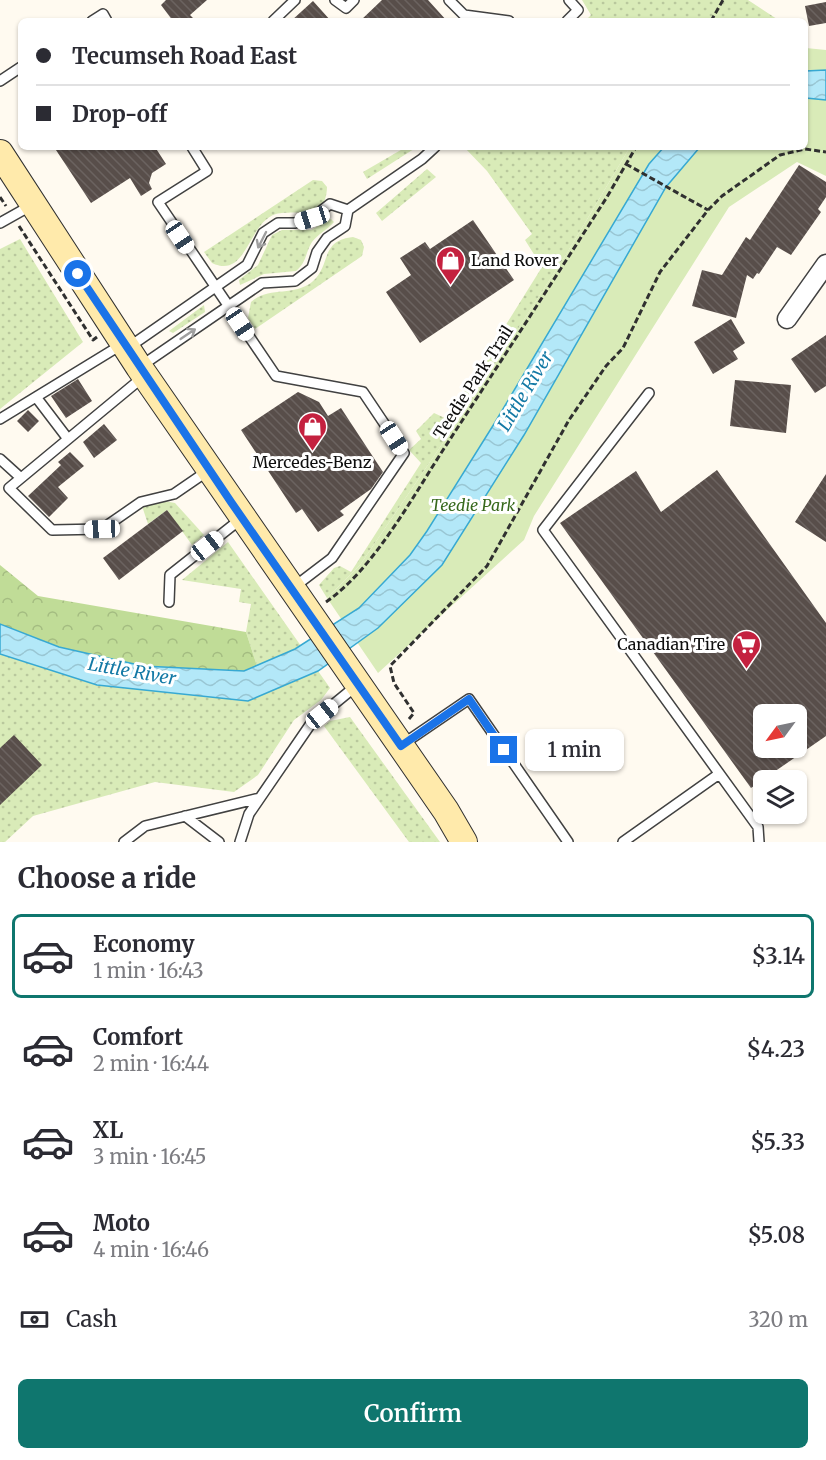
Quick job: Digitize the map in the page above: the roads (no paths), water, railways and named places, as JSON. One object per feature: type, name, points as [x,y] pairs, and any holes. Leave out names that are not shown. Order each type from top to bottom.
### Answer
[{"type":"main road","points":[[0,153],[22,210],[133,359],[447,811],[464,842]]},
{"type":"main road","points":[[447,811],[479,842]]},
{"type":"street","points":[[787,319],[826,264]]},
{"type":"lane","points":[[276,18],[295,0]]},
{"type":"lane","points":[[335,0],[346,8],[354,0]]},
{"type":"lane","points":[[449,0],[464,15],[486,18]]},
{"type":"lane","points":[[569,0],[578,10],[570,18]]},
{"type":"lane","points":[[0,81],[18,69]]},
{"type":"lane","points":[[194,150],[207,171],[158,202],[214,288],[276,376],[363,392],[404,453],[332,558],[292,589]]},
{"type":"lane","points":[[0,419],[36,397],[133,359],[228,307],[262,284],[295,281],[312,268],[317,252],[327,238],[345,226],[348,210],[432,150]]},
{"type":"lane","points":[[209,470],[174,494],[141,502],[102,529],[52,530],[9,488],[68,439],[133,359],[214,288],[248,265],[263,233],[278,223],[295,223],[312,218],[330,204],[348,210]]},
{"type":"lane","points":[[0,223],[22,210]]},
{"type":"lane","points":[[649,393],[543,530],[758,827],[759,842]]},
{"type":"lane","points":[[36,397],[68,439]]},
{"type":"lane","points":[[0,459],[21,478]]},
{"type":"lane","points":[[169,602],[170,575],[242,518]]},
{"type":"lane","points":[[240,842],[249,814],[312,722],[358,684]]},
{"type":"lane","points":[[401,746],[469,699],[568,842]]},
{"type":"lane","points":[[623,842],[719,774]]},
{"type":"lane","points":[[124,842],[145,826],[260,798]]},
{"type":"lane","points":[[185,816],[219,842]]},
{"type":"water","points":[[826,70],[826,100],[808,98],[808,71]]},
{"type":"water","name":"Little River","points":[[661,150],[697,150],[666,187],[524,435],[442,565],[378,628],[318,671],[248,701],[97,685],[0,654],[0,624],[59,647],[143,666],[244,671],[295,649],[359,608],[410,555],[427,531],[494,424],[649,164]]},
{"type":"place","name":"Land Rover","points":[[450,286]]},
{"type":"place","name":"Mercedes-Benz","points":[[312,452]]},
{"type":"place","name":"Canadian Tire","points":[[746,670]]},
{"type":"park label","name":"Teedie Park","points":[[473,505]]}]
